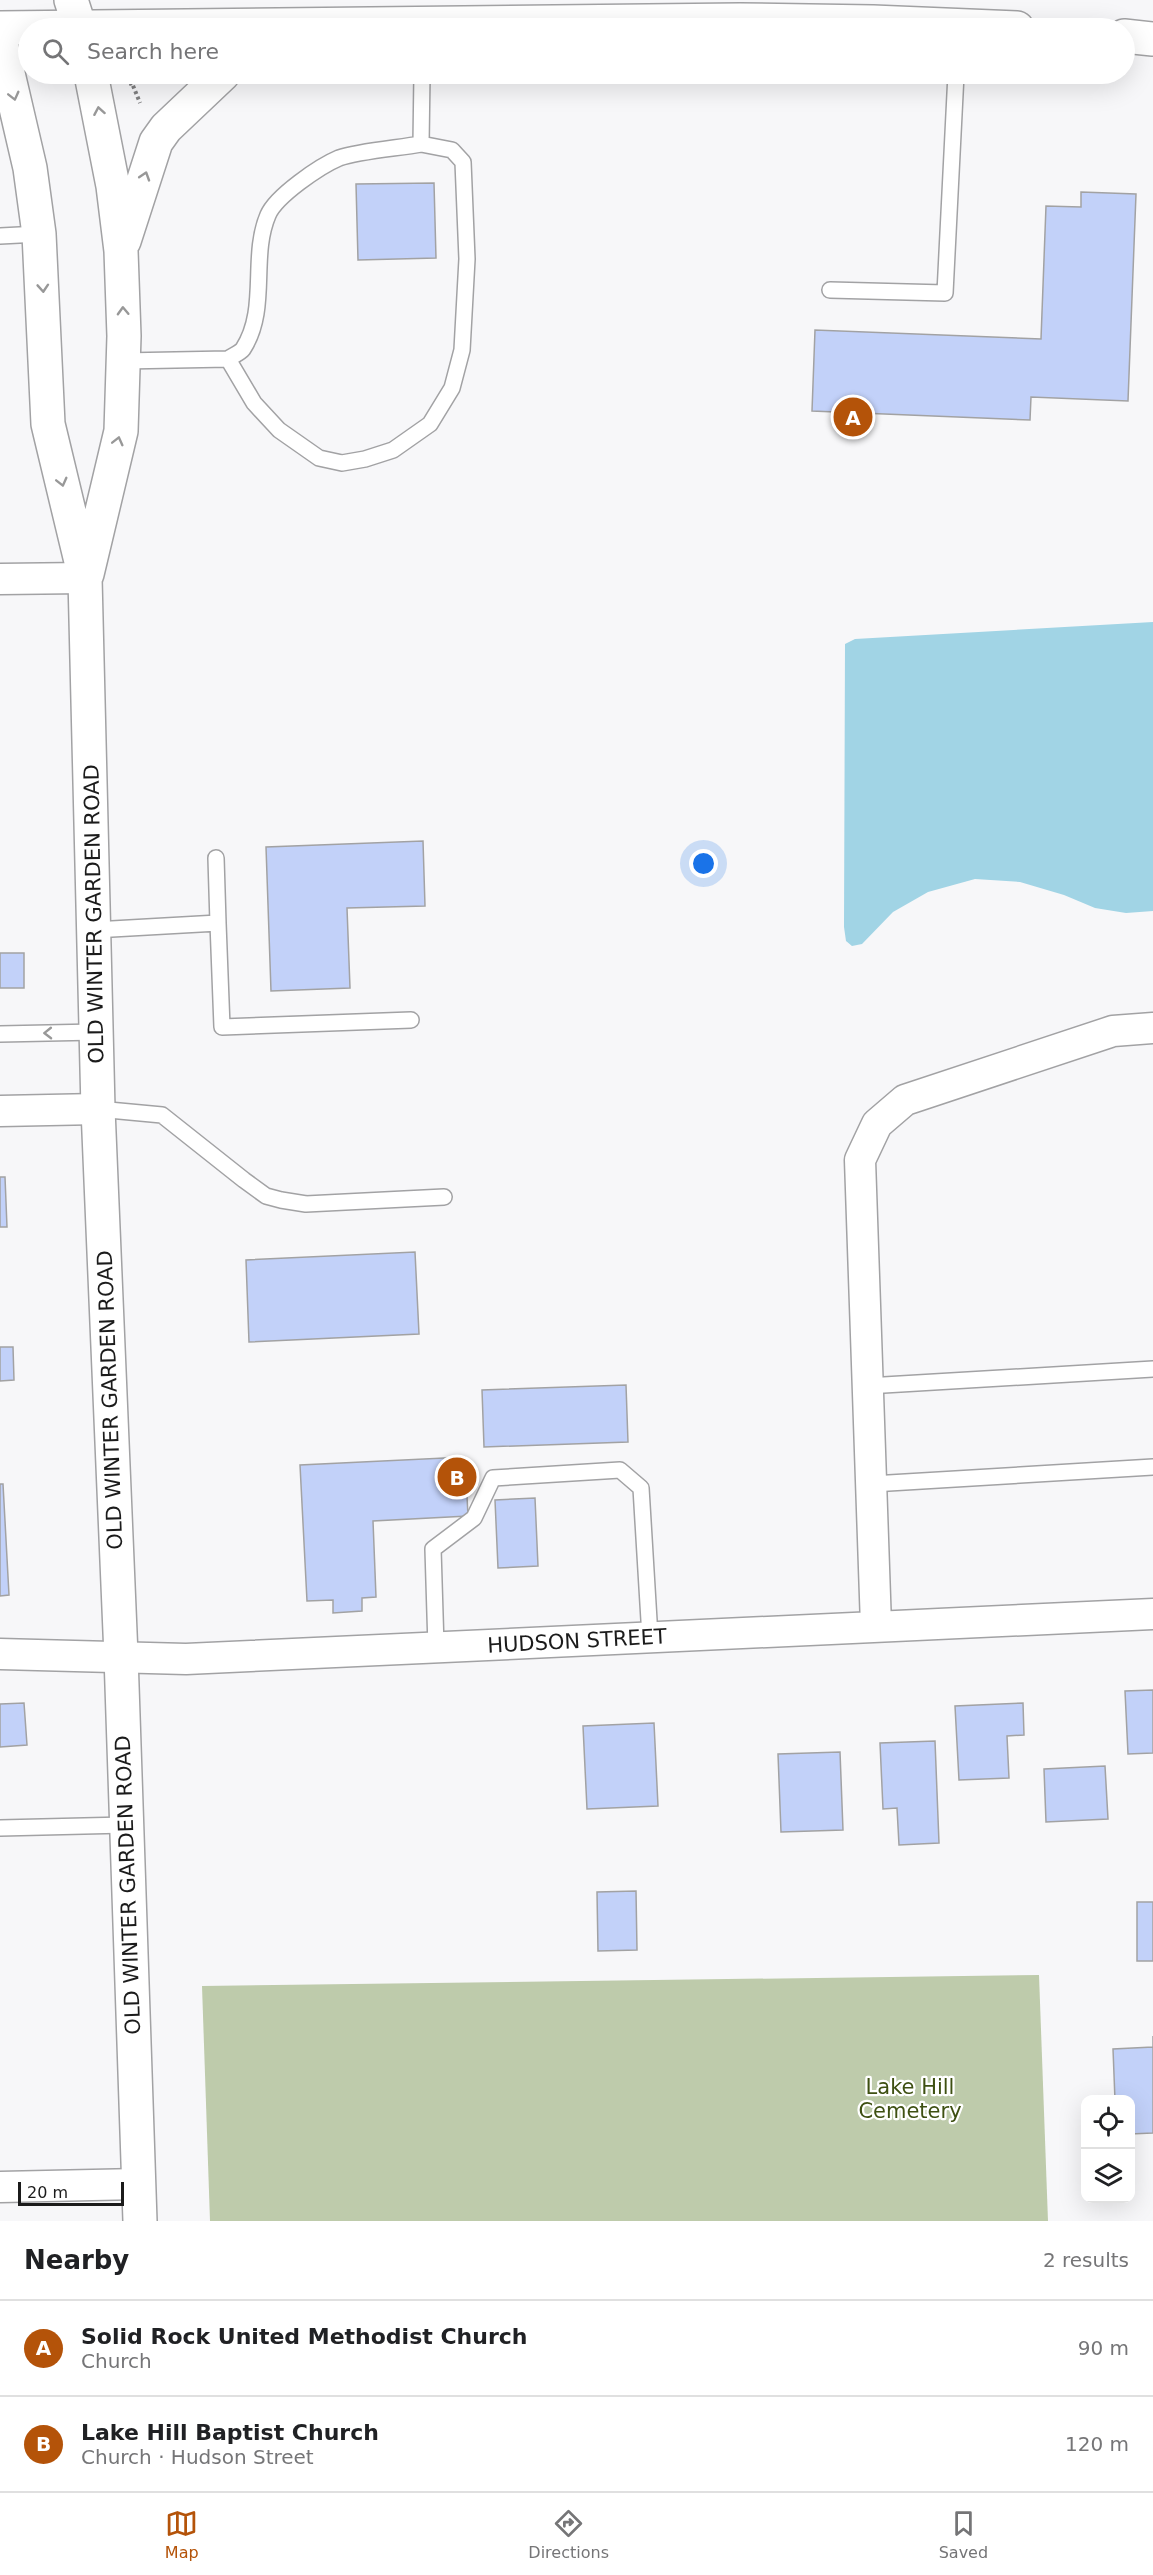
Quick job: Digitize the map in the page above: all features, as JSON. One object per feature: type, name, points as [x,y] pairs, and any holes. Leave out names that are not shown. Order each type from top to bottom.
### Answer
[{"type":"main road","points":[[0,28],[18,26]]},
{"type":"main road","points":[[1135,37],[1153,39]]},
{"type":"main road","name":"OLD WINTER GARDEN ROAD","points":[[0,39],[30,168],[39,234],[48,424],[85,578],[98,1109],[121,1656],[140,2221]]},
{"type":"main road","name":"OLD WINTER GARDEN ROAD","points":[[85,578],[121,431],[123,361],[121,251],[113,186],[93,84]]},
{"type":"main road","points":[[121,251],[156,142],[166,128],[212,84]]},
{"type":"street","points":[[0,579],[85,578]]},
{"type":"street","points":[[876,1626],[860,1160],[877,1124],[904,1100],[1113,1031],[1153,1028]]},
{"type":"street","points":[[0,1111],[98,1109]]},
{"type":"street","name":"HUDSON STREET","points":[[0,1654],[186,1659],[1153,1614]]},
{"type":"street","points":[[0,2187],[139,2184]]},
{"type":"lane","points":[[421,144],[422,84]]},
{"type":"lane","points":[[830,290],[945,293],[955,84]]},
{"type":"lane","points":[[123,361],[228,359],[242,351],[254,320],[259,281],[260,240],[269,212],[294,186],[339,158],[421,144],[452,150],[463,162],[467,260],[462,350],[452,388],[430,424],[393,450],[365,459],[342,463],[319,458],[279,430],[260,410],[228,359]]},
{"type":"lane","points":[[0,236],[39,234]]},
{"type":"lane","points":[[216,858],[222,1027],[411,1020]]},
{"type":"lane","points":[[94,930],[218,923]]},
{"type":"lane","points":[[0,1034],[96,1032]]},
{"type":"lane","points":[[98,1109],[162,1115],[244,1180],[267,1196],[281,1200],[306,1204],[444,1197]]},
{"type":"lane","points":[[867,1386],[1153,1369]]},
{"type":"lane","points":[[872,1484],[1153,1467]]},
{"type":"lane","points":[[436,1647],[433,1549],[474,1518],[493,1478],[620,1470],[641,1488],[650,1637]]},
{"type":"lane","points":[[0,1828],[126,1825]]},
{"type":"path","points":[[123,85],[128,84]]},
{"type":"path","points":[[132,84],[143,110]]},
{"type":"green space","name":"Lake Hill Cemetery","points":[[1039,1975],[1048,2221],[210,2221],[202,1986]]},
{"type":"water","points":[[1153,622],[1153,911],[1126,913],[1095,908],[1064,895],[1020,882],[975,879],[928,892],[893,912],[862,944],[852,946],[846,941],[844,927],[845,644],[855,639]]},
{"type":"building","points":[[434,183],[436,258],[358,260],[356,184]]},
{"type":"building","points":[[1081,192],[1136,194],[1128,401],[1031,397],[1030,420],[812,411],[815,330],[1041,339],[1046,206],[1081,207]]},
{"type":"building","points":[[423,841],[425,906],[347,908],[350,988],[271,991],[266,847]]},
{"type":"building","points":[[0,953],[24,953],[24,988],[0,988]]},
{"type":"building","points":[[0,1177],[5,1177],[7,1227],[0,1227]]},
{"type":"building","points":[[415,1252],[419,1334],[249,1342],[246,1260]]},
{"type":"building","points":[[0,1347],[13,1347],[14,1380],[0,1381]]},
{"type":"building","points":[[626,1385],[628,1442],[484,1447],[482,1390]]},
{"type":"building","points":[[465,1457],[468,1516],[373,1521],[376,1597],[362,1598],[362,1611],[333,1613],[333,1600],[307,1601],[300,1465]]},
{"type":"building","points":[[0,1484],[3,1484],[9,1595],[0,1596]]},
{"type":"building","points":[[535,1498],[538,1566],[498,1568],[495,1500]]},
{"type":"building","points":[[1153,1690],[1153,1753],[1128,1754],[1125,1691]]},
{"type":"building","points":[[24,1703],[27,1745],[0,1747],[0,1704]]},
{"type":"building","points":[[1023,1703],[1024,1735],[1007,1736],[1009,1778],[959,1780],[955,1706]]},
{"type":"building","points":[[654,1723],[658,1806],[587,1809],[583,1726]]},
{"type":"building","points":[[935,1741],[939,1843],[899,1845],[897,1808],[883,1809],[880,1743]]},
{"type":"building","points":[[840,1752],[843,1830],[781,1832],[778,1754]]},
{"type":"building","points":[[1105,1766],[1108,1819],[1046,1822],[1044,1769]]},
{"type":"building","points":[[636,1891],[637,1950],[598,1951],[597,1892]]},
{"type":"building","points":[[1137,1902],[1153,1902],[1153,1961],[1137,1961]]},
{"type":"building","points":[[1153,2047],[1153,2133],[1135,2134],[1135,2095],[1115,2095],[1113,2049]]},
{"type":"place","name":"Solid Rock United Methodist Church","points":[[853,417]]},
{"type":"place","name":"Lake Hill Baptist Church","points":[[457,1477]]}]
